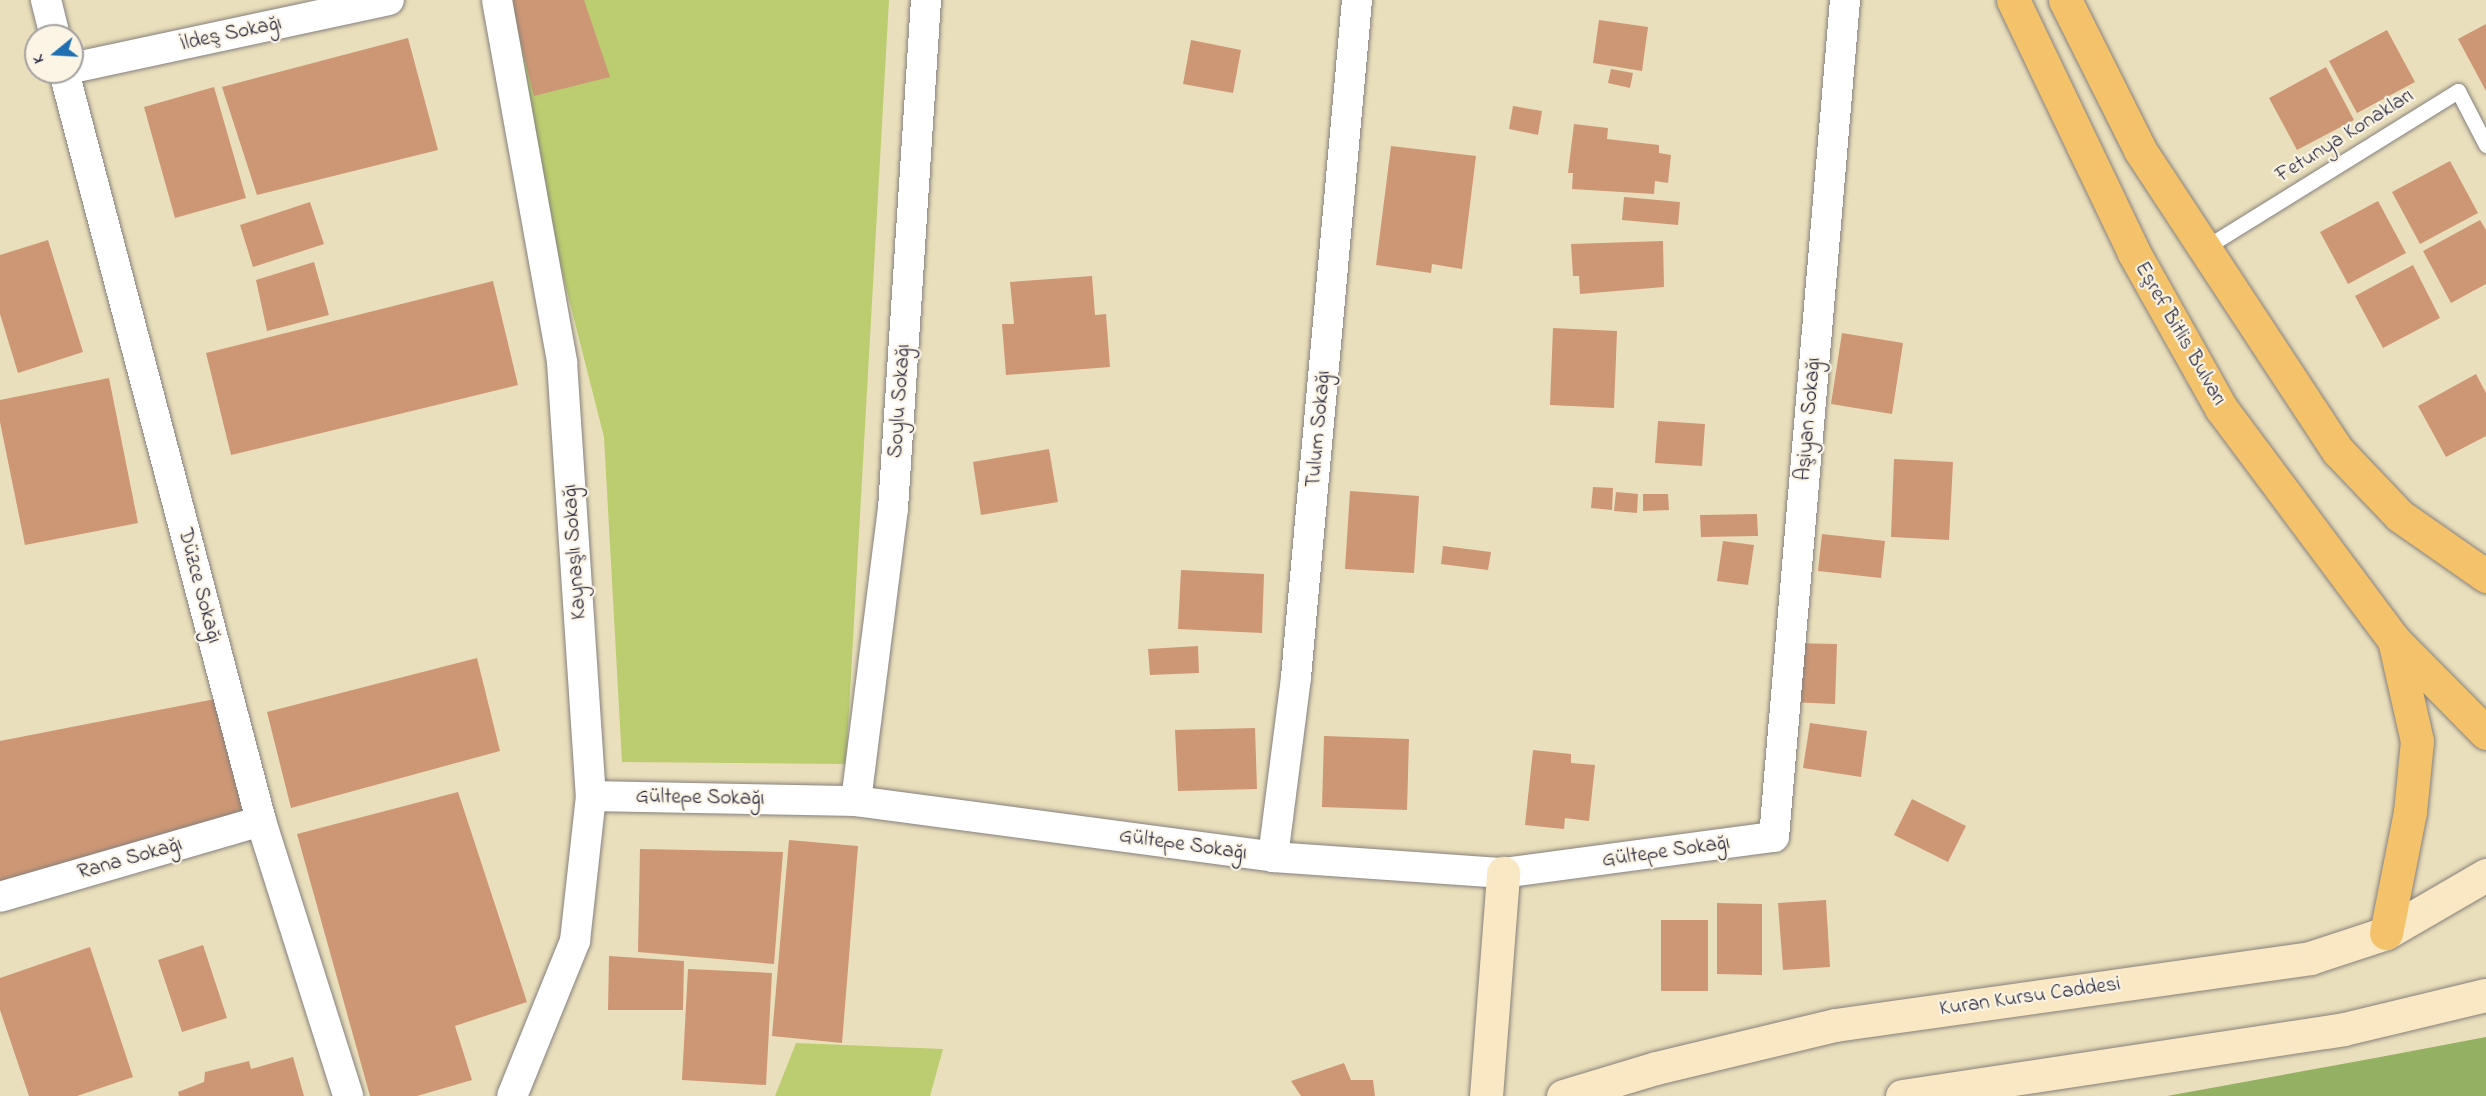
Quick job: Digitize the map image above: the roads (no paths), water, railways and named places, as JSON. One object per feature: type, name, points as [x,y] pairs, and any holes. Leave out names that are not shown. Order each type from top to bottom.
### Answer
[{"type":"main road","name":"Eşref Bitlis Bulvarı","points":[[2013,0],[2182,344],[2228,417],[2394,640],[2486,733]]},
{"type":"main road","points":[[2065,0],[2140,150],[2338,451],[2400,516],[2486,576]]},
{"type":"main road","points":[[2400,516],[2486,553]]},
{"type":"main road","points":[[2386,933],[2410,812],[2417,741],[2394,640]]},
{"type":"main road","points":[[1486,1096],[1503,873]]},
{"type":"main road","name":"Kuran Kursu Caddesi","points":[[1563,1096],[1656,1068],[1835,1025],[2310,958],[2386,933],[2486,875]]},
{"type":"main road","points":[[1902,1096],[2344,1029],[2486,995]]},
{"type":"street","points":[[46,0],[52,24]]},
{"type":"street","name":"İldeş Sokağı","points":[[84,65],[389,0]]},
{"type":"street","name":"Kaynaşlı Sokağı","points":[[497,0],[562,362],[591,796],[575,941],[512,1096]]},
{"type":"street","name":"Soylu Sokağı","points":[[856,801],[893,509],[926,0]]},
{"type":"street","name":"Tulum Sokağı","points":[[1273,857],[1296,677],[1357,0]]},
{"type":"street","name":"Aşiyan Sokağı","points":[[1774,837],[1845,0]]},
{"type":"street","name":"Düzce Sokağı","points":[[67,84],[261,821],[348,1096]]},
{"type":"street","name":"Gültepe Sokağı","points":[[591,796],[856,801],[1273,857],[1503,873],[1774,837]]},
{"type":"street","name":"Rana Sokağı","points":[[0,897],[261,821]]},
{"type":"lane","name":"Fetunya Konakları","points":[[2203,249],[2458,91],[2486,145]]}]
